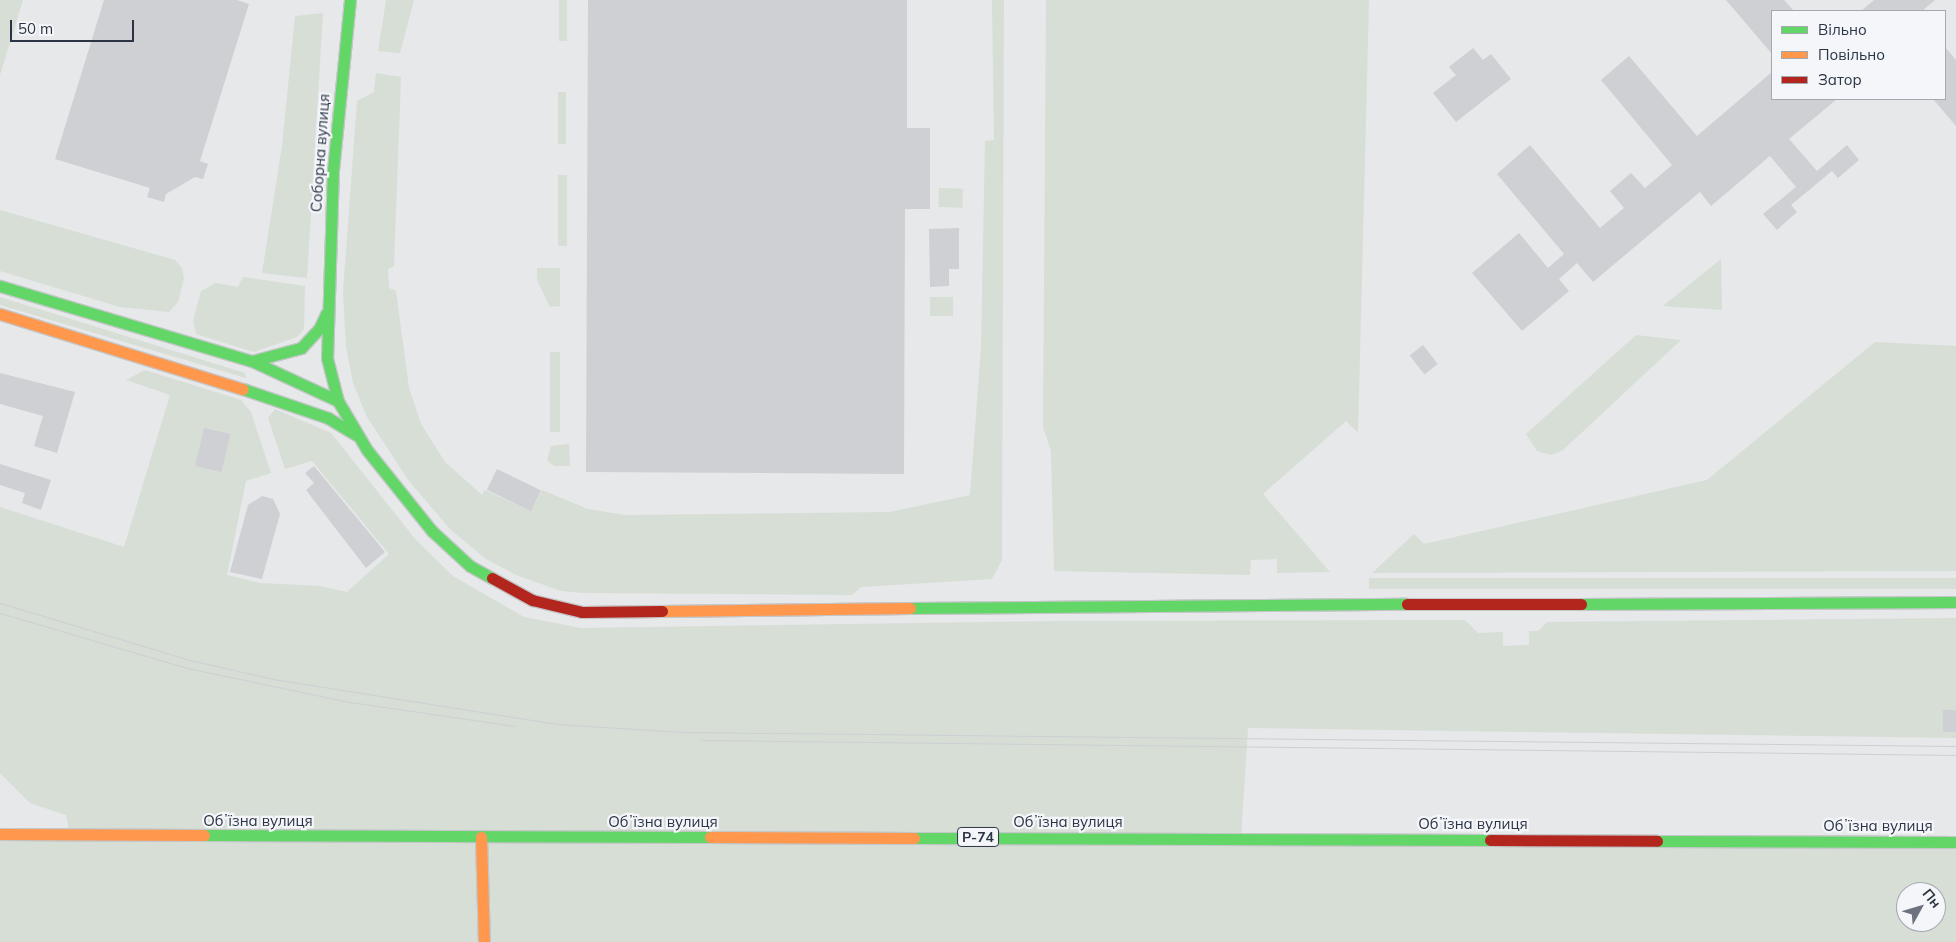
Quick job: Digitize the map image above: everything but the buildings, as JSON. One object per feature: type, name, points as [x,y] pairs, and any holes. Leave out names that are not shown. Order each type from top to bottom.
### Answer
[{"type":"street","name":"Соборна вулиця","points":[[350,0],[333,169],[327,358],[338,401],[358,436]]},
{"type":"street","points":[[0,286],[252,361],[338,401]]},
{"type":"street","points":[[252,361],[301,348],[319,329],[328,309]]},
{"type":"street","points":[[0,314],[274,398],[328,418],[358,436],[432,531],[470,566],[532,600],[582,612],[1025,606],[1956,602]]},
{"type":"street","name":"Обʼїзна вулиця","points":[[0,834],[481,838],[1956,842]]},
{"type":"street","points":[[481,838],[484,942]]},
{"type":"shaded area","points":[[0,0],[23,0],[0,75]]},
{"type":"shaded area","points":[[386,0],[414,0],[400,53],[378,51]]},
{"type":"shaded area","points":[[559,0],[567,0],[567,41],[559,41]]},
{"type":"shaded area","points":[[992,0],[1004,0],[1002,560],[992,579],[861,587],[852,595],[583,593],[561,591],[516,575],[486,559],[451,530],[409,481],[367,417],[353,383],[346,347],[343,292],[357,101],[374,92],[376,73],[401,77],[394,266],[388,269],[389,288],[396,291],[409,388],[421,424],[445,462],[482,495],[485,490],[531,511],[542,490],[588,509],[625,515],[890,512],[970,495],[981,348],[985,141],[994,140]]},
{"type":"shaded area","points":[[1046,0],[1369,0],[1358,433],[1346,421],[1263,494],[1330,572],[1277,573],[1277,559],[1251,560],[1250,575],[1054,571],[1051,451],[1043,427]]},
{"type":"shaded area","points":[[323,13],[307,278],[262,273],[282,146],[295,16]]},
{"type":"shaded area","points":[[558,92],[566,92],[566,144],[558,144]]},
{"type":"shaded area","points":[[558,175],[567,175],[567,246],[558,246]]},
{"type":"shaded area","points":[[939,188],[963,189],[962,208],[938,207]]},
{"type":"shaded area","points":[[0,210],[175,260],[182,268],[184,278],[178,302],[169,312],[120,307],[0,271]]},
{"type":"shaded area","points":[[1721,259],[1722,310],[1663,306]]},
{"type":"shaded area","points":[[537,268],[560,268],[560,306],[550,307],[537,280]]},
{"type":"shaded area","points":[[243,277],[305,286],[304,329],[297,337],[254,352],[196,334],[193,321],[201,291],[216,283],[238,287]]},
{"type":"shaded area","points":[[0,297],[245,373],[246,378],[0,305]]},
{"type":"shaded area","points":[[930,297],[953,297],[953,316],[930,316]]},
{"type":"shaded area","points":[[1636,335],[1681,340],[1563,450],[1551,455],[1537,451],[1526,434]]},
{"type":"shaded area","points":[[1875,342],[1956,346],[1956,571],[1372,573],[1414,534],[1424,544],[1707,480]]},
{"type":"shaded area","points":[[550,352],[560,352],[560,432],[550,432]]},
{"type":"shaded area","points":[[145,370],[241,400],[251,412],[271,473],[246,481],[227,575],[260,583],[320,586],[347,592],[389,554],[312,461],[285,469],[268,418],[275,409],[331,433],[416,540],[453,576],[524,617],[581,628],[1059,621],[1465,620],[1478,633],[1503,632],[1503,646],[1529,645],[1529,631],[1538,631],[1547,622],[1956,618],[1956,738],[1248,728],[1241,837],[1956,842],[1956,942],[0,942],[0,834],[70,835],[66,815],[30,803],[0,773],[0,507],[124,547],[170,395],[126,380]]},
{"type":"shaded area","points":[[569,444],[570,466],[554,466],[547,460],[551,446]]},
{"type":"shaded area","points":[[1369,578],[1956,578],[1956,589],[1369,589]]},
{"type":"tram line","points":[[0,603],[190,660],[273,679],[557,724],[682,732],[1956,746]]},
{"type":"tram line","points":[[0,613],[187,668],[350,702],[514,726]]},
{"type":"tram line","points":[[701,740],[1956,755]]},
{"type":"traffic: fast","points":[[350,0],[333,169],[327,358],[338,401],[367,450],[432,531],[470,566],[492,578]]},
{"type":"traffic: fast","points":[[0,286],[252,361],[338,401]]},
{"type":"traffic: fast","points":[[252,361],[301,348],[319,329],[326,314]]},
{"type":"traffic: fast","points":[[243,389],[328,418],[356,435]]},
{"type":"traffic: fast","points":[[1581,604],[1956,602]]},
{"type":"traffic: fast","points":[[910,608],[1407,604]]},
{"type":"traffic: fast","points":[[204,835],[710,837]]},
{"type":"traffic: fast","points":[[914,838],[1490,840]]},
{"type":"traffic: fast","points":[[1657,841],[1956,842]]},
{"type":"traffic: slow","points":[[0,314],[243,389]]},
{"type":"traffic: slow","points":[[662,611],[910,608]]},
{"type":"traffic: slow","points":[[0,834],[204,835]]},
{"type":"traffic: slow","points":[[481,837],[484,942]]},
{"type":"traffic: slow","points":[[710,837],[914,838]]},
{"type":"traffic: jam","points":[[492,578],[532,600],[582,612],[662,611]]},
{"type":"traffic: jam","points":[[1407,604],[1581,604]]},
{"type":"traffic: jam","points":[[1490,840],[1657,841]]}]
